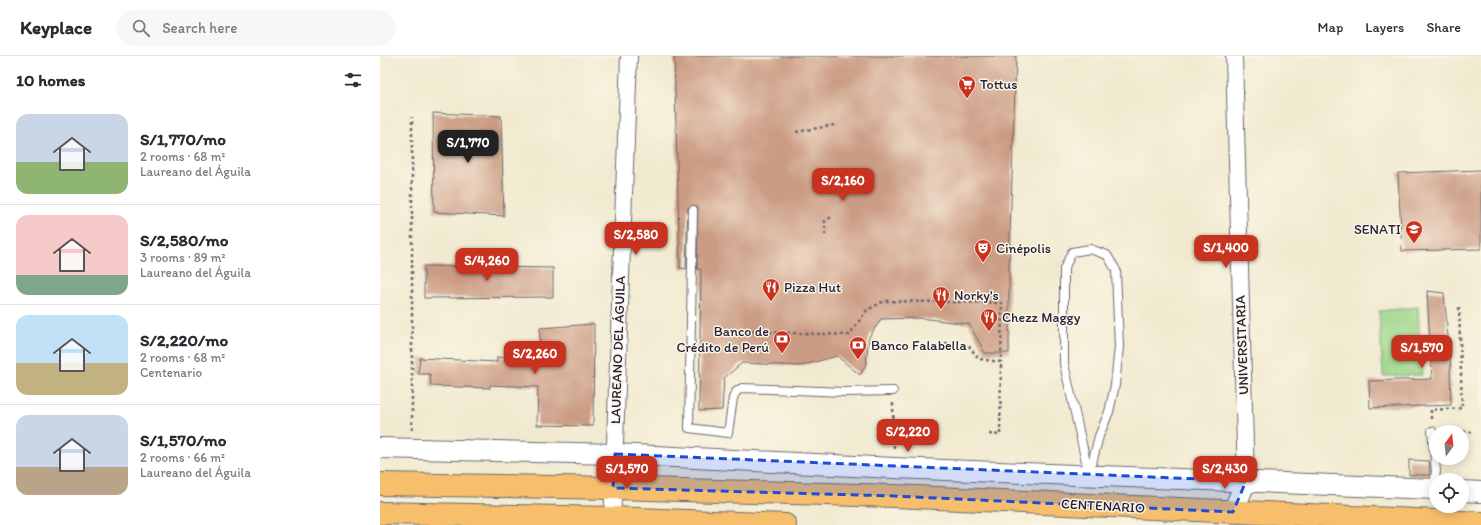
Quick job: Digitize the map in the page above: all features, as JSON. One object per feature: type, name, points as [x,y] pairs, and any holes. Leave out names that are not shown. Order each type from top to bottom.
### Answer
[{"type":"highway","name":"CENTENARIO","points":[[380,484],[613,488],[894,496],[1481,522]]},
{"type":"highway","points":[[380,513],[785,525]]},
{"type":"street","name":"LAUREANO DEL ÁGUILA","points":[[612,521],[630,56]]},
{"type":"street","name":"UNIVERSITARIA","points":[[1233,512],[1246,481],[1234,56]]},
{"type":"street","points":[[380,448],[615,454],[894,468],[1429,489]]},
{"type":"street","points":[[1469,491],[1481,492]]},
{"type":"lane","points":[[693,210],[688,428],[728,433],[733,398],[736,392],[742,388],[845,392],[893,391]]},
{"type":"lane","points":[[1090,249],[1107,255],[1116,270],[1119,347],[1115,385],[1110,412],[1099,436],[1089,475],[1064,364],[1064,269],[1072,252],[1090,249]]},
{"type":"path","points":[[412,117],[412,449]]},
{"type":"path","points":[[796,132],[834,125]]},
{"type":"path","points":[[825,235],[825,221],[833,216]]},
{"type":"path","points":[[733,331],[849,336],[867,310],[884,301],[1002,303],[1000,435],[988,434]]},
{"type":"path","points":[[1432,425],[1431,410],[1462,408],[1459,305]]},
{"type":"path","points":[[945,343],[968,345],[979,359],[1001,362]]},
{"type":"path","points":[[893,391],[894,468]]},
{"type":"path","points":[[1469,432],[1474,432]]},
{"type":"highlighted area","points":[[615,454],[1246,481],[1233,512],[894,496],[613,488]]},
{"type":"green space","points":[[1418,307],[1422,375],[1383,376],[1379,311]]},
{"type":"building","points":[[674,56],[1016,56],[1009,267],[1009,353],[985,353],[969,324],[920,318],[881,319],[869,337],[866,364],[860,375],[837,356],[800,366],[742,363],[724,378],[722,410],[699,411],[701,269],[697,269],[698,207],[693,205],[688,208],[686,269],[680,268]]},
{"type":"building","points":[[433,113],[501,116],[504,216],[434,212]]},
{"type":"building","points":[[1481,170],[1481,249],[1402,251],[1398,173]]},
{"type":"building","points":[[424,266],[553,268],[553,297],[424,298]]},
{"type":"building","points":[[1427,291],[1444,293],[1451,369],[1451,405],[1370,408],[1369,381],[1432,379]]},
{"type":"building","points":[[594,324],[593,426],[537,425],[538,387],[490,385],[490,388],[431,386],[430,374],[418,374],[420,358],[497,362],[497,357],[539,360],[540,328]]},
{"type":"building","points":[[1409,460],[1429,461],[1429,475],[1409,475]]},
{"type":"place","name":"Tottus","points":[[967,99]]},
{"type":"place","name":"SENATI","points":[[1414,244]]},
{"type":"place","name":"Cinépolis","points":[[983,263]]},
{"type":"place","name":"Pizza Hut","points":[[771,302]]},
{"type":"place","name":"Norky's","points":[[941,310]]},
{"type":"place","name":"Chezz Maggy","points":[[989,332]]},
{"type":"place","name":"Banco de Crédito de Perú","points":[[782,354]]},
{"type":"place","name":"Banco Falabella","points":[[858,360]]}]
